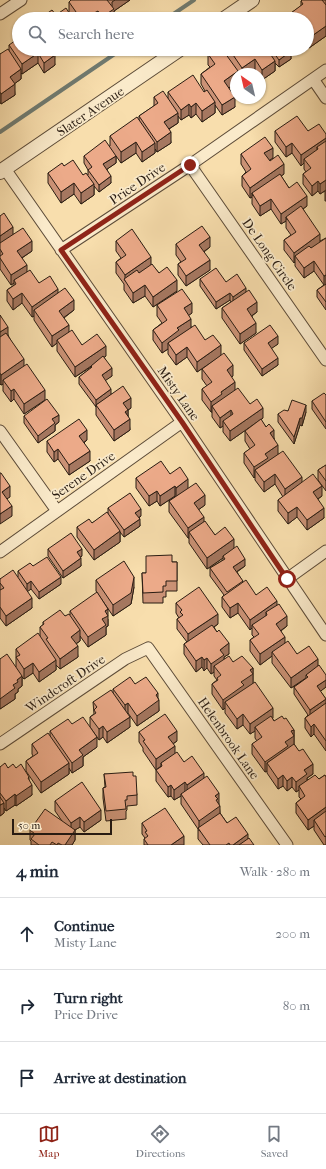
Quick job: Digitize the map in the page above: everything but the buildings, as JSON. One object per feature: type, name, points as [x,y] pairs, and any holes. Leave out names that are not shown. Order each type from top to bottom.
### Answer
[{"type":"street","points":[[0,14],[21,0]]},
{"type":"street","points":[[234,12],[252,0]]},
{"type":"street","name":"Slater Avenue","points":[[3,170],[170,56]]},
{"type":"street","name":"Price Drive","points":[[61,250],[190,165],[326,70]]},
{"type":"street","points":[[313,79],[326,98]]},
{"type":"street","name":"De Long Circle","points":[[190,165],[326,360]]},
{"type":"street","name":"Misty Lane","points":[[3,170],[182,422],[326,635]]},
{"type":"street","name":"Serene Drive","points":[[0,552],[182,422]]},
{"type":"street","points":[[0,431],[57,511]]},
{"type":"street","points":[[287,579],[326,551]]},
{"type":"street","name":"Windcroft Drive","points":[[0,744],[125,659],[148,648]]},
{"type":"street","name":"Helenbrook Lane","points":[[148,648],[287,845]]},
{"type":"waterway","points":[[176,12],[194,0]]},
{"type":"waterway","points":[[0,132],[112,56]]},
{"type":"route","points":[[190,165],[61,250],[182,422],[287,579]]}]
